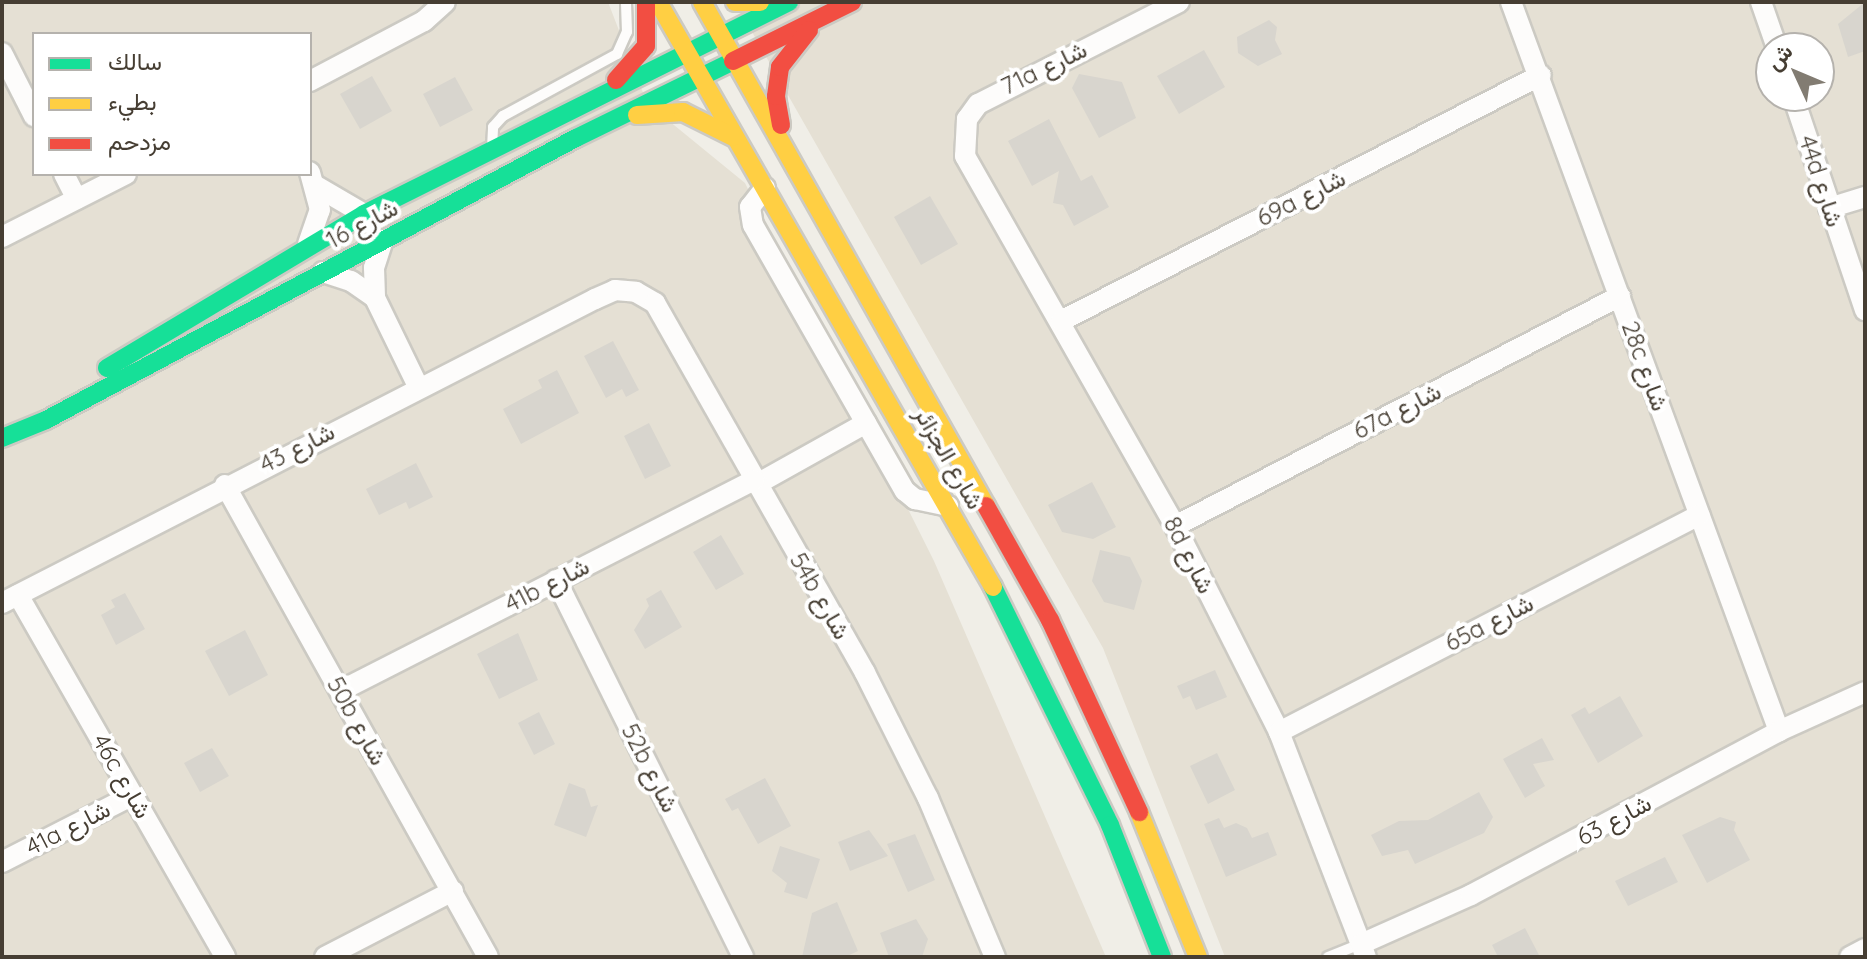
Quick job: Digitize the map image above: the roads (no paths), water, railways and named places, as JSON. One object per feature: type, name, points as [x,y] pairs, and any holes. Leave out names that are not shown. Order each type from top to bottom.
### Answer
[{"type":"main road","points":[[587,100],[640,58],[649,33],[646,2]]},
{"type":"main road","name":"شارع الجزائر","points":[[658,2],[948,506],[1059,713],[1162,957]]},
{"type":"main road","name":"شارع الجزائر","points":[[702,2],[1085,689],[1151,834],[1198,957]]},
{"type":"main road","points":[[735,2],[760,2]]},
{"type":"main road","name":"شارع 16","points":[[6,436],[53,401],[308,244],[587,100],[688,55],[789,2]]},
{"type":"main road","points":[[784,145],[776,96],[780,67],[794,44],[827,15],[852,2]]},
{"type":"main road","name":"شارع 16","points":[[6,436],[46,420],[615,119],[827,15]]},
{"type":"main road","points":[[615,119],[683,112],[740,142]]},
{"type":"street","points":[[312,80],[424,21],[445,2]]},
{"type":"street","name":"71a شارع","points":[[974,172],[963,138],[978,104],[1179,2]]},
{"type":"street","name":"28c شارع","points":[[1511,2],[1541,75],[1779,731]]},
{"type":"street","points":[[1761,2],[1771,32]]},
{"type":"street","points":[[3,59],[32,112]]},
{"type":"street","name":"69a شارع","points":[[1061,321],[1541,75]]},
{"type":"street","name":"44d شارع","points":[[1798,112],[1865,310]]},
{"type":"street","name":"8d شارع","points":[[974,172],[1175,526],[1279,732],[1364,950]]},
{"type":"street","points":[[65,176],[77,199]]},
{"type":"street","points":[[2,237],[122,176]]},
{"type":"street","points":[[313,179],[364,214]]},
{"type":"street","points":[[308,244],[320,210],[313,179]]},
{"type":"street","points":[[765,188],[750,207],[753,225],[866,423],[909,496],[948,506]]},
{"type":"street","points":[[1829,208],[1865,197]]},
{"type":"street","points":[[383,240],[374,268],[375,298],[418,386]]},
{"type":"street","points":[[323,272],[351,281],[375,298]]},
{"type":"street","name":"54b شارع","points":[[595,299],[615,290],[636,292],[655,303],[897,735],[995,957]]},
{"type":"street","name":"67a شارع","points":[[1175,526],[1620,296]]},
{"type":"street","name":"شارع 43","points":[[10,599],[418,386],[595,299]]},
{"type":"street","name":"41b شارع","points":[[340,691],[756,482],[866,423]]},
{"type":"street","name":"50b شارع","points":[[225,485],[488,957]]},
{"type":"street","name":"65a شارع","points":[[1279,732],[1699,515]]},
{"type":"street","name":"52b شارع","points":[[556,580],[743,957]]},
{"type":"street","name":"46c شارع","points":[[10,599],[133,795],[225,957]]},
{"type":"street","name":"شارع 63","points":[[1364,950],[1525,868],[1779,731],[1865,692]]},
{"type":"street","name":"41a شارع","points":[[2,862],[133,795]]},
{"type":"street","points":[[325,957],[453,891]]},
{"type":"lane","points":[[492,148],[493,127],[503,116],[617,54],[627,32],[626,2]]},
{"type":"lane","points":[[1328,957],[1364,950]]}]
